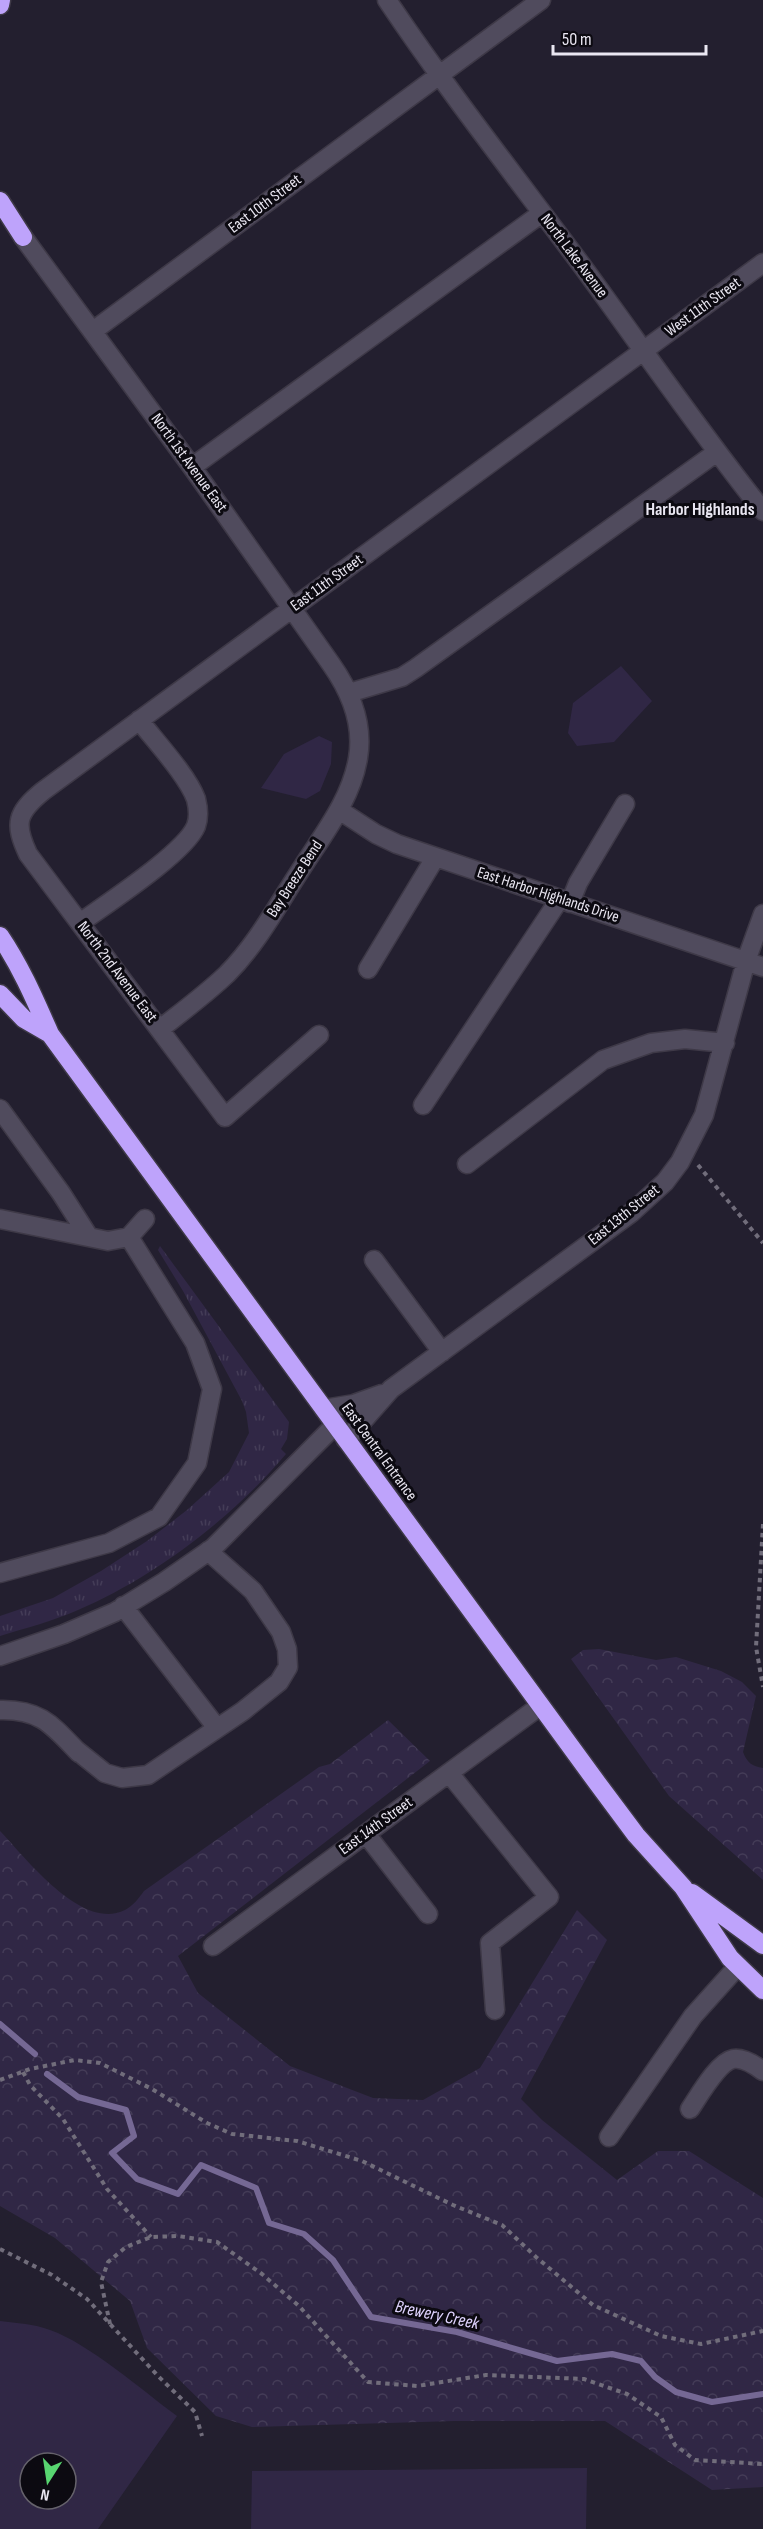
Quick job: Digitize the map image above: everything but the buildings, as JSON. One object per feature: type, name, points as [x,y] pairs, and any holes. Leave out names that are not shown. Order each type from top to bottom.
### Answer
[{"type":"highway","points":[[0,5],[1,0]]},
{"type":"highway","points":[[0,201],[23,237]]},
{"type":"highway","name":"East Central Entrance","points":[[0,936],[20,967],[50,1034],[636,1835],[683,1887],[738,1966],[763,1990]]},
{"type":"highway","name":"East Central Entrance","points":[[0,994],[24,1018],[50,1034]]},
{"type":"highway","name":"East Central Entrance","points":[[683,1887],[763,1946]]},
{"type":"street","name":"North Lake Avenue","points":[[387,0],[438,76],[763,511]]},
{"type":"street","name":"East 10th Street","points":[[93,331],[541,0]]},
{"type":"street","points":[[192,467],[542,213]]},
{"type":"street","name":"North 1st Avenue East","points":[[23,237],[192,467],[341,678],[349,693]]},
{"type":"street","name":"West 11th Street","points":[[644,350],[763,263]]},
{"type":"street","name":"East 11th Street","points":[[18,822],[30,801],[644,350]]},
{"type":"street","points":[[349,693],[402,677],[416,668],[717,452]]},
{"type":"street","name":"Bay Breeze Bend","points":[[160,1029],[206,994],[246,952],[339,810],[351,786],[359,756],[359,732],[349,693]]},
{"type":"street","points":[[80,922],[148,873],[185,841],[196,826],[198,806],[195,797],[139,720]]},
{"type":"street","points":[[423,1105],[578,883],[625,804]]},
{"type":"street","name":"East Harbor Highlands Drive","points":[[339,810],[376,834],[435,858],[754,964]]},
{"type":"street","name":"North 2nd Avenue East","points":[[18,822],[21,838],[28,854],[225,1117],[319,1035]]},
{"type":"street","points":[[368,969],[435,858]]},
{"type":"street","name":"East 13th Street","points":[[0,1656],[64,1634],[123,1606],[208,1551],[391,1389],[631,1214],[665,1182],[686,1152],[705,1115],[725,1043],[754,964],[763,914]]},
{"type":"street","points":[[466,1164],[603,1060],[651,1043],[685,1039],[725,1043]]},
{"type":"street","points":[[0,1109],[62,1193],[89,1237]]},
{"type":"street","points":[[2,1217],[108,1241],[129,1237],[145,1219]]},
{"type":"street","points":[[0,1573],[109,1543],[159,1517],[197,1463],[212,1389],[195,1342],[129,1237]]},
{"type":"street","points":[[375,1260],[442,1352]]},
{"type":"street","name":"East 13th Street","points":[[324,1409],[364,1401],[391,1389]]},
{"type":"street","points":[[0,1710],[24,1711],[37,1715],[53,1725],[77,1751],[105,1773],[122,1778],[148,1775],[279,1682],[288,1668],[287,1649],[281,1632],[253,1591],[208,1551]]},
{"type":"street","points":[[123,1606],[217,1728]]},
{"type":"street","name":"East 14th Street","points":[[213,1946],[540,1706]]},
{"type":"street","points":[[449,1773],[549,1897],[490,1943],[495,2010]]},
{"type":"street","points":[[366,1834],[428,1914]]},
{"type":"street","points":[[609,2137],[693,2016],[738,1966]]},
{"type":"street","points":[[690,2109],[722,2064],[734,2058],[750,2062],[763,2071]]},
{"type":"path","points":[[686,1152],[763,1243]]},
{"type":"path","points":[[763,1524],[756,1647],[763,1687]]},
{"type":"path","points":[[0,2080],[30,2068],[75,2060],[100,2063],[152,2088],[207,2123],[232,2134],[297,2141],[362,2161],[453,2205],[502,2225],[593,2306],[661,2336],[701,2344],[763,2331]]},
{"type":"path","points":[[23,2072],[30,2085],[63,2120],[107,2189],[151,2237]]},
{"type":"path","points":[[110,2324],[101,2282],[108,2262],[126,2247],[151,2237],[178,2236],[217,2242],[262,2274],[299,2306],[368,2382],[417,2386],[486,2375],[585,2379],[627,2394],[661,2417],[675,2445],[695,2460],[763,2464]]},
{"type":"path","points":[[0,2249],[51,2275],[87,2299],[158,2376],[195,2412],[202,2436]]},
{"type":"green space","points":[[621,666],[652,701],[614,742],[577,746],[568,733],[573,703]]},
{"type":"green space","points":[[319,736],[332,742],[331,764],[320,791],[306,799],[261,788],[284,754]]},
{"type":"green space","points":[[160,1246],[289,1422],[287,1439],[281,1449],[286,1454],[242,1501],[217,1523],[191,1544],[135,1581],[78,1610],[0,1636],[0,1616],[53,1598],[101,1571],[147,1541],[187,1510],[229,1472],[249,1433],[242,1401],[183,1291],[158,1250]]},
{"type":"green space","points":[[599,1649],[656,1660],[676,1657],[721,1671],[742,1682],[756,1696],[743,1752],[750,1763],[763,1768],[763,1880],[669,1796],[571,1659],[583,1650]]},
{"type":"green space","points":[[388,1720],[430,1761],[178,1956],[198,1993],[290,2066],[373,2098],[423,2100],[480,2068],[577,1910],[607,1940],[521,2099],[542,2120],[617,2180],[658,2151],[689,2151],[763,2198],[763,2487],[712,2490],[605,2421],[454,2421],[252,2427],[216,2416],[147,2348],[130,2301],[55,2238],[0,2206],[0,1831],[40,1874],[73,1902],[91,1911],[108,1914],[125,1910],[144,1891],[319,1767],[330,1764]]},
{"type":"green space","points":[[0,2321],[38,2326],[65,2336],[98,2356],[177,2416],[98,2529],[0,2529]]},
{"type":"green space","points":[[587,2468],[586,2529],[251,2529],[252,2471]]},
{"type":"waterway","name":"Brewery Creek","points":[[0,2024],[35,2054]]},
{"type":"waterway","name":"Brewery Creek","points":[[47,2074],[78,2097],[126,2110],[134,2136],[112,2153],[137,2179],[178,2194],[201,2165],[256,2188],[269,2223],[304,2234],[333,2260],[371,2317],[457,2332],[557,2361],[612,2354],[641,2361],[655,2377],[676,2392],[712,2402],[763,2394]]},
{"type":"district","name":"Harbor Highlands","points":[[700,509]]}]
